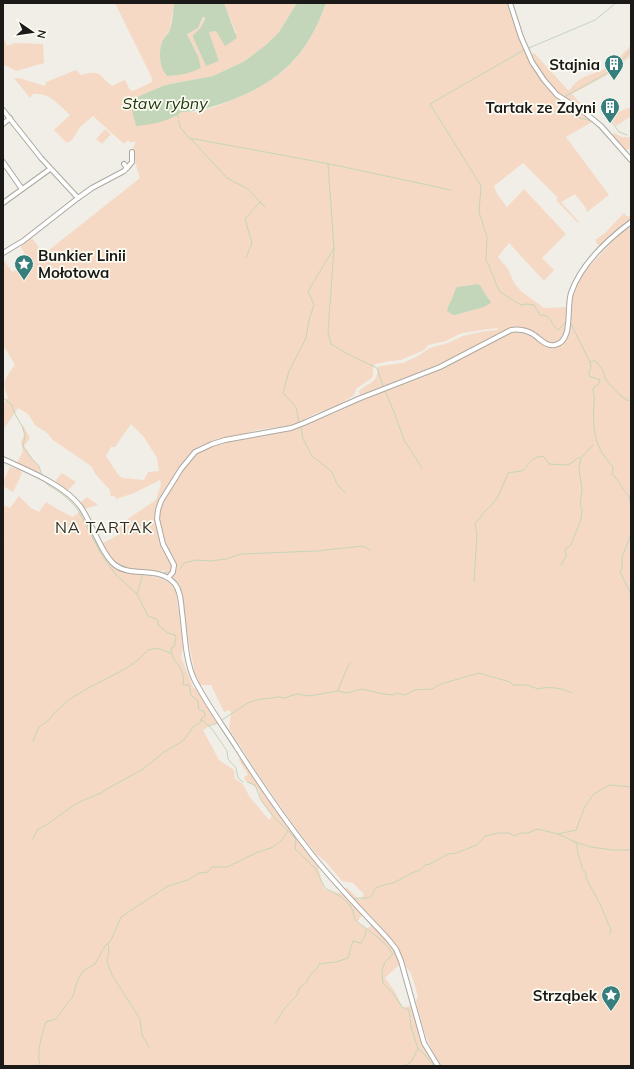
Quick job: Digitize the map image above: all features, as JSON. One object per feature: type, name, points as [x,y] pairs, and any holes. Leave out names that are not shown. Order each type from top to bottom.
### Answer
[{"type":"street","points":[[510,3],[521,37],[532,62],[544,80],[557,95],[584,112],[601,126],[631,160]]},
{"type":"street","points":[[3,110],[50,168],[78,198]]},
{"type":"street","points":[[3,124],[10,118]]},
{"type":"street","points":[[3,253],[23,241],[92,188],[120,174],[132,162],[132,152]]},
{"type":"street","points":[[3,162],[22,189]]},
{"type":"street","points":[[124,164],[127,168]]},
{"type":"street","points":[[3,203],[50,168]]},
{"type":"street","points":[[168,578],[173,572],[174,565],[163,544],[158,520],[158,510],[161,501],[181,469],[196,452],[212,444],[226,440],[291,428],[304,424],[345,404],[440,367],[511,330],[527,331],[546,344],[557,344],[564,340],[567,333],[568,305],[580,274],[604,245],[631,222]]},
{"type":"street","points":[[3,459],[58,486],[80,506],[92,526],[105,553],[115,565],[126,569],[161,574],[175,584],[179,592],[186,649],[194,679],[217,718],[267,794],[310,852],[396,949],[401,961],[424,1043],[438,1066]]},
{"type":"shaded area","points":[[115,3],[174,3],[170,29],[161,44],[160,57],[165,75],[172,76],[197,70],[198,56],[187,34],[198,28],[204,17],[202,26],[196,32],[197,46],[205,62],[219,61],[209,32],[215,30],[236,33],[224,3],[297,3],[279,32],[267,44],[245,61],[213,76],[165,85],[130,100],[132,110],[142,125],[166,120],[180,112],[193,112],[214,107],[265,84],[279,74],[302,51],[319,21],[326,3],[507,3],[526,53],[539,77],[557,97],[592,122],[566,137],[609,195],[587,212],[575,194],[561,202],[579,222],[578,223],[556,200],[558,198],[523,163],[494,186],[497,194],[507,207],[524,189],[566,234],[542,258],[554,270],[544,281],[509,243],[498,257],[508,269],[514,283],[522,292],[544,308],[568,307],[578,282],[584,272],[623,230],[631,224],[631,1066],[442,1066],[432,1051],[426,1035],[420,1018],[416,1001],[418,996],[411,973],[406,967],[398,947],[344,888],[347,888],[360,900],[364,894],[353,883],[342,881],[325,861],[316,854],[298,831],[262,780],[229,729],[231,714],[229,710],[224,712],[211,685],[200,685],[195,673],[178,583],[163,570],[159,572],[123,567],[119,565],[113,560],[103,543],[118,535],[117,530],[129,518],[156,500],[161,484],[160,480],[134,493],[116,499],[114,495],[111,497],[110,490],[96,475],[91,466],[53,440],[47,433],[35,425],[28,414],[18,408],[3,430],[3,405],[8,397],[5,384],[9,372],[15,365],[5,348],[3,349],[3,259],[12,272],[30,263],[20,245],[32,238],[44,254],[140,178],[133,147],[136,142],[130,142],[128,140],[124,144],[93,116],[80,127],[72,140],[67,143],[54,130],[70,115],[58,103],[49,97],[33,94],[30,98],[14,78],[19,78],[45,86],[46,82],[76,70],[81,75],[88,73],[99,74],[112,86],[125,80],[130,90],[133,91],[152,82],[152,78]],"holes":[[[478,284],[490,299],[474,310],[455,315],[454,291],[457,287]],[[498,328],[497,330],[463,336],[448,343],[430,348],[403,363],[380,366],[377,368],[375,379],[359,391],[360,396],[444,362],[501,332],[506,335],[442,369],[359,401],[335,413],[297,428],[219,442],[194,450],[202,445],[257,430],[295,425],[314,414],[337,406],[354,395],[356,389],[373,377],[373,368],[375,364],[401,360],[424,350],[428,345],[446,341],[462,333]],[[131,424],[144,437],[157,458],[159,471],[148,472],[144,480],[123,478],[119,476],[106,456],[111,447],[115,447]]]},
{"type":"shaded area","points":[[3,35],[7,46],[15,43],[43,44],[44,63],[16,71],[3,65]]},
{"type":"shaded area","points":[[631,45],[631,56],[615,68],[616,70],[572,94],[586,110],[585,112],[557,91],[544,78],[533,64],[531,55],[534,53],[569,91],[580,79],[610,65]]},
{"type":"shaded area","points":[[631,107],[631,116],[616,126],[611,118],[606,119],[605,117]]},
{"type":"shaded area","points":[[105,129],[111,134],[102,144],[96,139]]},
{"type":"shaded area","points":[[614,133],[622,137],[631,137],[631,149],[624,150],[611,137]]},
{"type":"shaded area","points":[[624,213],[626,216],[631,216],[631,219],[604,245],[598,245],[595,240],[605,233]]},
{"type":"shaded area","points":[[23,425],[30,438],[24,446],[38,464],[41,476],[17,463],[23,451],[21,442],[24,435]]},
{"type":"shaded area","points":[[10,467],[20,470],[22,473],[13,492],[3,486],[3,482]]},
{"type":"shaded area","points":[[62,473],[76,482],[67,491],[55,481]]},
{"type":"shaded area","points":[[19,496],[31,508],[39,512],[46,502],[73,517],[80,511],[103,555],[113,566],[123,571],[160,578],[170,583],[176,591],[183,647],[181,657],[193,687],[199,692],[219,724],[212,724],[203,730],[219,760],[234,770],[235,779],[243,784],[249,796],[269,820],[272,816],[262,802],[258,789],[244,779],[245,776],[248,775],[239,760],[239,757],[317,863],[324,889],[346,895],[363,914],[357,922],[367,929],[372,925],[385,938],[401,963],[385,978],[394,990],[403,1008],[412,1005],[427,1052],[437,1066],[3,1066],[3,542],[5,541],[3,540],[3,505],[10,508]]},
{"type":"shaded area","points":[[87,497],[98,505],[84,509],[80,503]]},
{"type":"water","name":"Staw rybny","points":[[174,3],[224,3],[237,38],[225,46],[216,31],[209,32],[219,61],[206,66],[193,37],[203,23],[205,18],[203,17],[198,28],[187,34],[198,56],[201,68],[189,73],[167,76],[161,65],[160,51],[162,42],[171,26]]},
{"type":"water","name":"Staw rybny","points":[[297,3],[326,3],[319,21],[301,52],[277,75],[263,85],[229,101],[200,110],[181,112],[172,118],[160,122],[136,126],[130,100],[165,85],[213,76],[245,61],[267,44],[279,32]]},
{"type":"water","points":[[478,284],[481,286],[491,303],[484,307],[455,315],[447,311],[457,287]]},
{"type":"waterway","points":[[529,48],[595,20],[616,3]]},
{"type":"waterway","points":[[524,50],[430,104],[481,186],[479,212],[487,237],[486,261],[500,292],[521,305],[534,305],[540,315],[549,318],[558,330],[566,322]]},
{"type":"waterway","points":[[564,97],[604,75],[631,50]]},
{"type":"waterway","points":[[561,99],[563,105],[569,113],[592,121]]},
{"type":"waterway","points":[[179,121],[180,127],[189,138],[330,164],[451,190]]},
{"type":"waterway","points":[[612,122],[619,132],[627,135]]},
{"type":"waterway","points":[[596,125],[612,142]]},
{"type":"waterway","points":[[191,139],[227,178],[248,189],[265,207]]},
{"type":"waterway","points":[[328,164],[334,248],[328,332],[331,344],[377,368],[383,386]]},
{"type":"waterway","points":[[246,258],[252,243],[245,219],[260,202]]},
{"type":"waterway","points":[[299,423],[296,407],[283,393],[289,371],[306,338],[309,320],[314,305],[308,291],[334,248]]},
{"type":"waterway","points":[[571,324],[590,362],[591,368],[589,376],[600,380],[598,385],[593,388],[594,427],[598,444],[603,454],[613,467],[612,474],[631,498]]},
{"type":"waterway","points":[[590,362],[596,361],[602,369],[607,382],[620,395],[631,401]]},
{"type":"waterway","points":[[385,391],[404,440],[422,468]]},
{"type":"waterway","points":[[3,398],[11,404],[25,435],[23,447],[39,466],[42,476]]},
{"type":"waterway","points":[[301,428],[303,439],[312,456],[332,472],[337,484],[345,493]]},
{"type":"waterway","points":[[474,582],[477,535],[475,524],[499,495],[508,473],[521,471],[534,458],[543,456],[549,464],[568,465],[578,458],[581,458],[593,445]]},
{"type":"waterway","points":[[561,565],[566,556],[565,549],[571,545],[581,519],[582,509],[580,505],[582,490],[579,468],[581,459]]},
{"type":"waterway","points":[[44,480],[48,485],[61,493],[78,510],[101,554],[116,575],[137,594],[148,616],[157,619],[159,626],[168,633],[175,635],[176,638],[174,647],[172,647],[171,651],[172,656],[183,674],[183,685],[189,685],[191,695],[198,701],[199,710],[204,711],[205,716],[201,719],[212,729],[227,751],[228,759],[236,768],[238,778],[243,782]]},
{"type":"waterway","points":[[629,496],[631,505]]},
{"type":"waterway","points":[[631,534],[622,557],[622,568],[620,572],[630,592],[631,600]]},
{"type":"waterway","points":[[180,569],[184,563],[196,560],[210,561],[226,559],[241,554],[317,551],[363,546],[370,550]]},
{"type":"waterway","points":[[164,573],[166,572],[169,574]]},
{"type":"waterway","points":[[137,594],[143,574],[158,576]]},
{"type":"waterway","points":[[33,741],[39,727],[48,721],[54,713],[70,699],[125,669],[138,660],[148,650],[157,648],[170,653]]},
{"type":"waterway","points":[[338,690],[350,663]]},
{"type":"waterway","points":[[222,720],[248,703],[256,700],[279,697],[284,698],[297,694],[309,696],[338,691],[347,693],[362,689],[383,694],[393,695],[397,693],[405,695],[415,690],[432,689],[441,684],[479,673],[510,682],[513,685],[527,685],[538,689],[556,688],[572,693]]},
{"type":"waterway","points":[[33,839],[37,830],[74,805],[101,793],[143,769],[164,752],[183,741],[194,726],[200,723],[201,719]]},
{"type":"waterway","points":[[208,726],[218,723]]},
{"type":"waterway","points":[[247,782],[255,785],[261,800],[273,816],[295,838],[295,849],[315,868],[325,888],[340,896],[349,904],[353,911],[355,920],[380,940],[393,954],[385,962],[382,971],[383,983],[395,996],[402,1007],[409,1010],[411,1027],[418,1049],[434,1066]]},
{"type":"waterway","points":[[558,834],[576,830],[585,806],[594,794],[609,785],[631,787]]},
{"type":"waterway","points":[[355,899],[370,897],[378,887],[396,882],[422,869],[425,865],[430,864],[448,854],[456,853],[477,845],[485,836],[498,833],[509,833],[514,836],[538,829],[558,834],[575,842],[582,869],[586,873],[586,878],[600,904],[611,930],[610,934]]},
{"type":"waterway","points":[[40,1066],[39,1049],[46,1022],[56,1019],[73,996],[77,982],[83,971],[95,964],[105,946],[111,940],[121,917],[168,886],[188,880],[199,873],[208,872],[212,867],[227,867],[258,852],[271,848],[281,841],[288,831]]},
{"type":"waterway","points":[[575,842],[591,847],[613,850],[631,850]]},
{"type":"waterway","points":[[275,1023],[285,1008],[297,995],[300,987],[317,969],[319,964],[336,962],[348,958],[353,941],[361,943],[365,936],[366,930]]},
{"type":"waterway","points":[[108,943],[109,952],[107,961],[112,975],[140,1019],[142,1035],[149,1047]]},
{"type":"waterway","points":[[404,1066],[411,1062],[418,1049]]},
{"type":"place","name":"Stajnia","points":[[614,81]]},
{"type":"place","name":"Tartak ze Zdyni","points":[[610,124]]},
{"type":"place","name":"Bunkier Linii Mołotowa","points":[[24,281]]},
{"type":"place","name":"Strząbek","points":[[611,1012]]},
{"type":"district","name":"NA TARTAK","points":[[104,527]]}]
